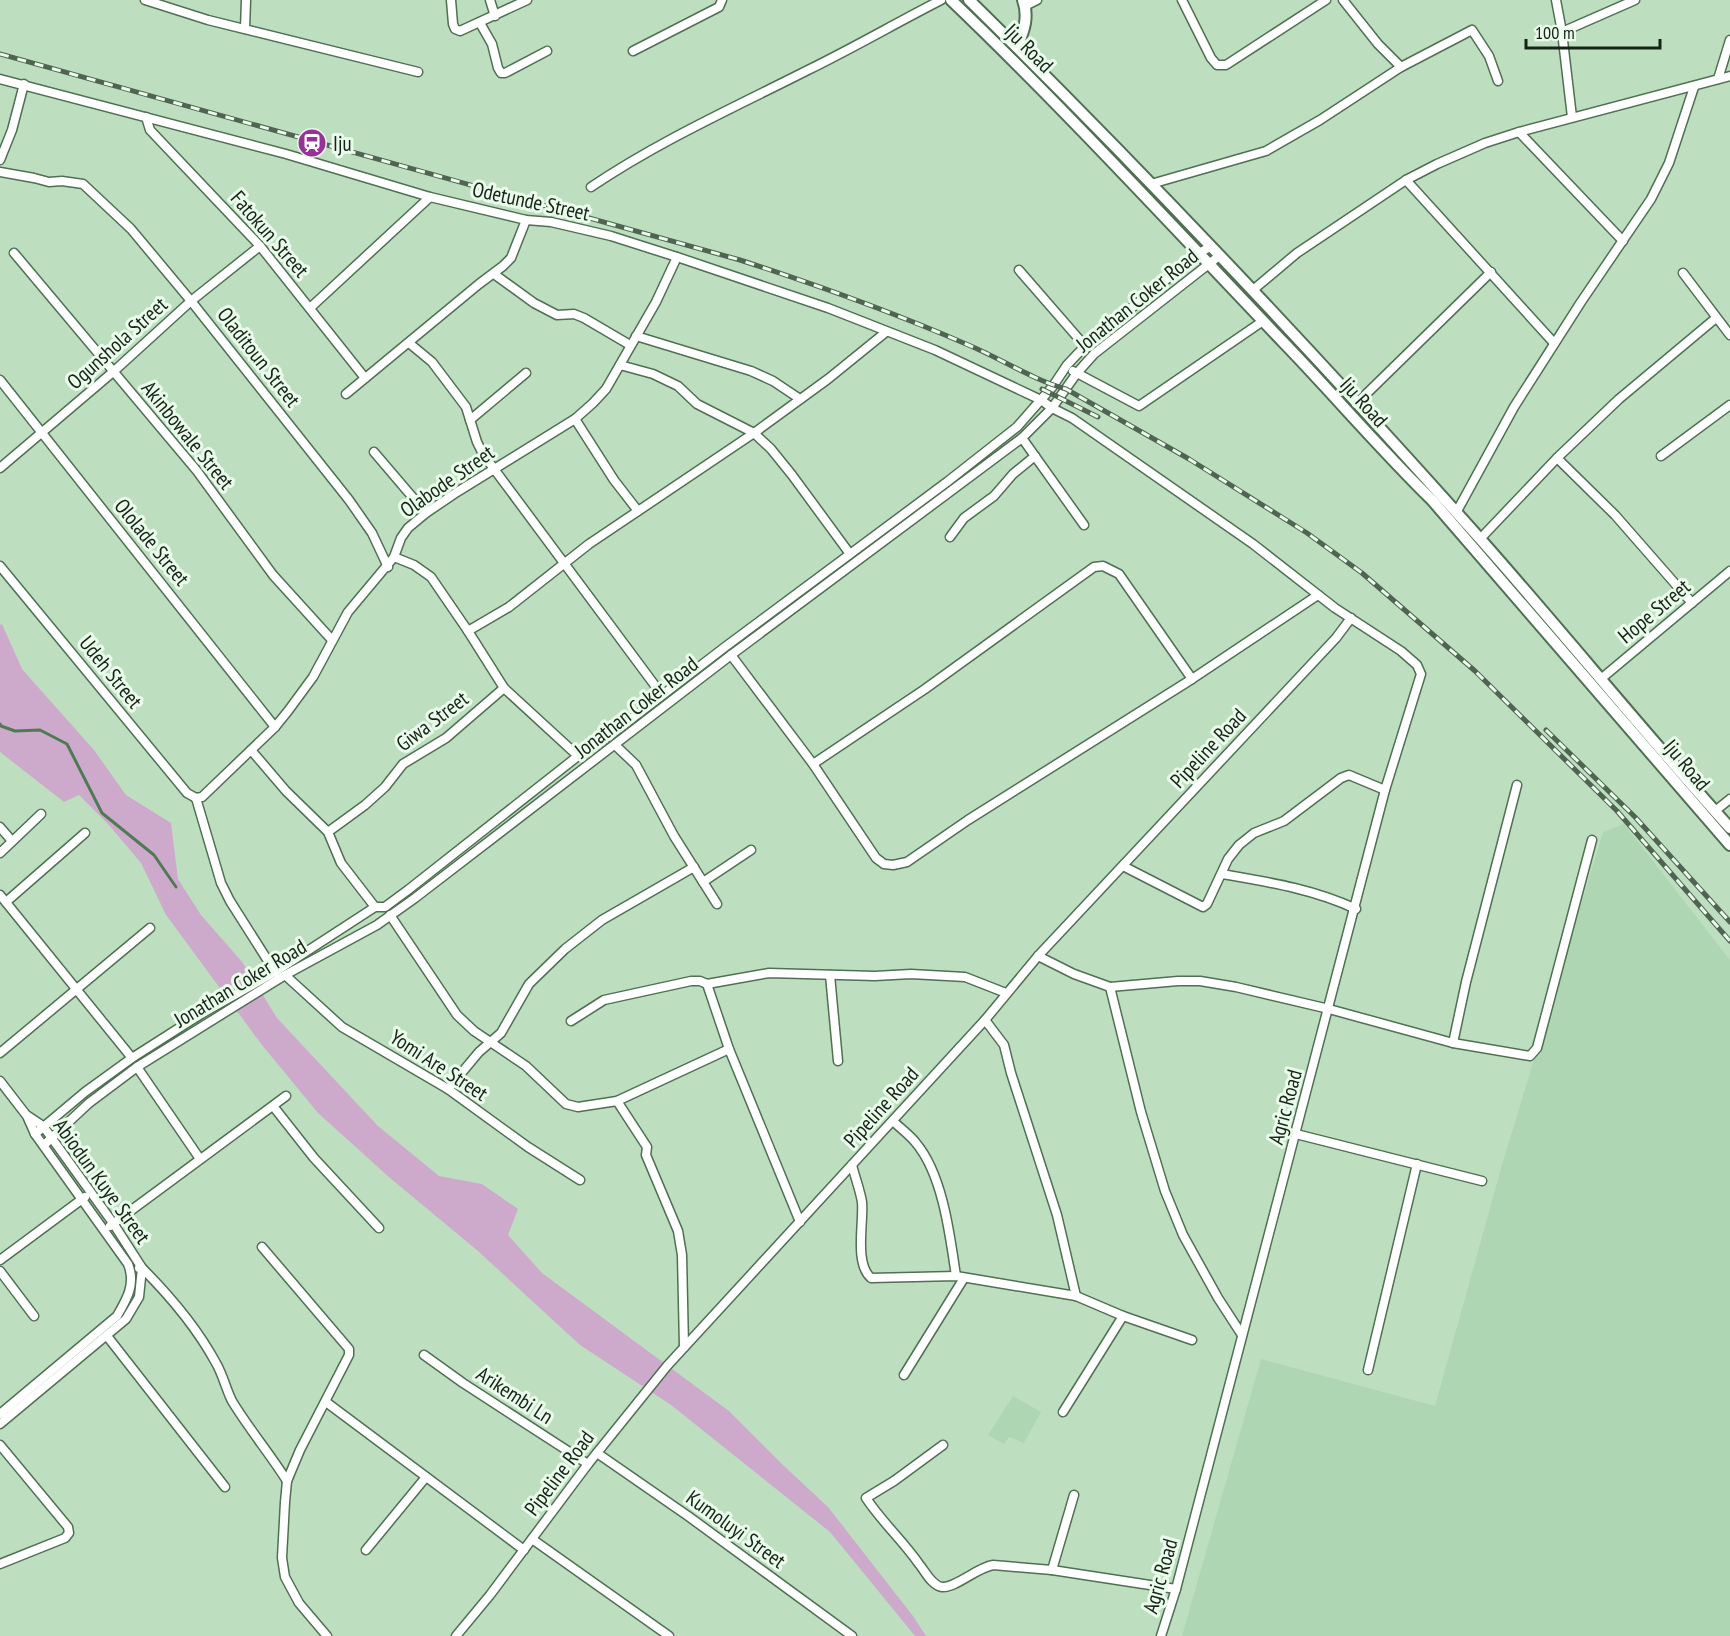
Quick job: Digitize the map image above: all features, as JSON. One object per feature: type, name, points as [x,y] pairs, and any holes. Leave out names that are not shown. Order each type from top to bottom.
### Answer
[{"type":"main road","name":"Iju Road","points":[[951,0],[1009,55],[1199,253],[1392,461],[1432,500],[1730,845]]},
{"type":"main road","name":"Iju Road","points":[[969,0],[1253,290],[1480,539],[1730,828]]},
{"type":"main road","points":[[1017,47],[1026,26],[1024,3]]},
{"type":"street","points":[[145,0],[208,20],[418,72]]},
{"type":"street","points":[[245,29],[246,0]]},
{"type":"street","points":[[451,0],[453,24],[455,29],[460,31],[527,0]]},
{"type":"street","points":[[490,0],[495,16]]},
{"type":"street","points":[[633,51],[719,7],[722,0]]},
{"type":"street","points":[[591,187],[701,123],[809,70],[941,0]]},
{"type":"street","points":[[1024,3],[1037,0]]},
{"type":"street","points":[[1182,0],[1211,58],[1217,65],[1226,66],[1326,0]]},
{"type":"street","points":[[1342,0],[1378,44],[1401,67]]},
{"type":"street","points":[[1556,0],[1572,117]]},
{"type":"street","points":[[1562,32],[1635,0]]},
{"type":"street","points":[[480,23],[492,44],[501,73],[547,51]]},
{"type":"street","points":[[1151,184],[1266,151],[1320,120],[1401,67],[1472,30],[1489,56],[1498,81]]},
{"type":"street","points":[[1718,80],[1730,39]]},
{"type":"street","points":[[1253,290],[1297,253],[1406,180],[1485,142],[1730,76]]},
{"type":"street","name":"Odetunde Street","points":[[0,79],[286,154],[430,197],[526,220],[551,222],[611,236],[828,308],[964,363],[1041,400],[1072,418],[1253,544],[1351,618]]},
{"type":"street","points":[[0,160],[12,130],[24,84]]},
{"type":"street","points":[[1456,513],[1514,407],[1651,199],[1669,163],[1694,87]]},
{"type":"street","name":"Fatokun Street","points":[[146,117],[150,130],[260,246],[365,378]]},
{"type":"street","points":[[1519,132],[1623,241]]},
{"type":"street","name":"Oladitoun Street","points":[[0,172],[49,182],[83,184],[131,230],[192,301],[349,500],[372,533],[388,567]]},
{"type":"street","points":[[1406,180],[1554,343]]},
{"type":"street","points":[[310,308],[430,197]]},
{"type":"street","points":[[346,394],[511,258],[526,220]]},
{"type":"street","name":"Ogunshola Street","points":[[0,468],[192,301],[260,246]]},
{"type":"street","name":"Jonathan Coker Road","points":[[35,1134],[85,1092],[132,1058],[201,1014],[275,972],[375,907],[385,907],[408,890],[578,756],[609,736],[1017,427],[1085,346],[1199,253],[1210,247]]},
{"type":"street","name":"Akinbowale Street","points":[[14,254],[197,471],[273,574],[332,640]]},
{"type":"street","name":"Jonathan Coker Road","points":[[44,1145],[89,1103],[137,1067],[285,975],[390,915],[425,891],[731,655],[1022,438],[1052,408],[1094,354],[1219,256]]},
{"type":"street","name":"Olabode Street","points":[[196,798],[202,797],[275,727],[313,677],[348,612],[388,567],[401,537],[408,528],[426,513],[494,468],[575,419],[593,403],[606,388],[620,365],[656,302],[677,257]]},
{"type":"street","points":[[1019,270],[1085,346]]},
{"type":"street","points":[[1356,404],[1491,272]]},
{"type":"street","points":[[1683,273],[1730,335]]},
{"type":"street","points":[[494,274],[534,303],[558,315],[574,314],[584,318],[630,345]]},
{"type":"street","points":[[1480,539],[1557,458],[1619,399],[1716,318]]},
{"type":"street","points":[[1065,368],[1139,406],[1263,321]]},
{"type":"street","points":[[468,631],[509,607],[590,543],[754,433],[828,379],[886,332]]},
{"type":"street","points":[[636,336],[751,371],[773,381],[800,399]]},
{"type":"street","points":[[409,343],[432,362],[466,407],[477,442],[494,468],[662,695]]},
{"type":"street","points":[[620,365],[653,374],[678,386],[697,404],[754,433],[771,449],[792,475],[850,554]]},
{"type":"street","points":[[470,420],[526,373]]},
{"type":"street","name":"Ololade Street","points":[[0,380],[275,727]]},
{"type":"street","points":[[1661,456],[1730,405]]},
{"type":"street","points":[[575,419],[638,511]]},
{"type":"street","points":[[1022,438],[1084,525]]},
{"type":"street","points":[[374,452],[426,513]]},
{"type":"street","points":[[950,537],[964,518],[994,495],[1013,474],[1035,456]]},
{"type":"street","points":[[1557,458],[1615,515],[1692,603]]},
{"type":"street","points":[[394,557],[414,565],[431,578],[504,688],[578,756]]},
{"type":"street","name":"Udeh Street","points":[[0,566],[187,793],[196,798]]},
{"type":"street","points":[[813,764],[925,689],[1094,567],[1103,566],[1119,574],[1192,679]]},
{"type":"street","name":"Hope Street","points":[[1602,678],[1730,571]]},
{"type":"street","points":[[731,655],[813,764],[876,858],[884,864],[894,865],[906,862],[968,820],[1192,679],[1318,595]]},
{"type":"street","name":"Agric Road","points":[[1161,1636],[1176,1589],[1356,909],[1385,790],[1421,674],[1417,665],[1401,651],[1351,618]]},
{"type":"street","name":"Pipeline Road","points":[[456,1636],[588,1464],[667,1366],[985,1020],[1038,956],[1336,638],[1351,618]]},
{"type":"street","name":"Giwa Street","points":[[328,832],[365,806],[385,787],[403,764],[446,738],[504,688]]},
{"type":"street","points":[[615,745],[636,765],[674,836],[717,904]]},
{"type":"street","points":[[250,750],[286,791],[328,832],[341,863],[375,907]]},
{"type":"street","points":[[1123,866],[1203,907],[1207,904],[1228,860],[1239,845],[1254,833],[1284,821],[1341,778],[1349,775],[1385,790]]},
{"type":"street","points":[[1453,1044],[1472,959],[1517,785]]},
{"type":"street","points":[[196,798],[221,883],[275,972]]},
{"type":"street","points":[[1715,811],[1730,799]]},
{"type":"street","points":[[0,853],[41,814]]},
{"type":"street","points":[[0,827],[12,841]]},
{"type":"street","points":[[85,833],[3,898],[132,1058]]},
{"type":"street","points":[[1038,956],[1074,974],[1110,987],[1200,981],[1236,987],[1329,1010],[1453,1044],[1530,1056],[1534,1053],[1592,840]]},
{"type":"street","points":[[703,882],[751,850]]},
{"type":"street","points":[[448,1089],[479,1052],[501,1033],[529,984],[565,949],[602,920],[694,867]]},
{"type":"street","points":[[1222,874],[1298,888],[1337,900],[1356,909]]},
{"type":"street","points":[[390,915],[457,1015],[474,1030],[526,1066],[566,1104],[578,1107],[617,1101],[729,1049]]},
{"type":"street","points":[[0,1053],[150,928]]},
{"type":"street","points":[[571,1021],[604,1000],[692,981],[707,984],[757,974],[875,976],[911,974],[965,977],[1006,993]]},
{"type":"street","name":"Yomi Are Street","points":[[285,975],[342,1027],[448,1089],[528,1147],[580,1180]]},
{"type":"street","points":[[830,975],[838,1061]]},
{"type":"street","points":[[707,984],[729,1049],[800,1222]]},
{"type":"street","points":[[1110,987],[1141,1112],[1166,1191],[1183,1235],[1202,1271],[1242,1335]]},
{"type":"street","points":[[985,1020],[1004,1045],[1057,1215],[1076,1296]]},
{"type":"street","points":[[137,1067],[200,1159]]},
{"type":"street","name":"Abiodun Kuye Street","points":[[0,1081],[27,1116],[35,1134],[105,1230],[130,1270],[132,1280],[129,1295],[117,1316],[0,1414]]},
{"type":"street","points":[[105,1230],[286,1096]]},
{"type":"street","points":[[617,1101],[647,1147],[646,1155],[678,1231],[682,1255],[684,1347]]},
{"type":"street","points":[[273,1106],[314,1158],[379,1228]]},
{"type":"street","name":"Abiodun Kuye Street","points":[[0,1424],[126,1319],[141,1290],[142,1268],[113,1223],[43,1126],[27,1116]]},
{"type":"street","points":[[892,1120],[916,1143],[932,1167],[960,1277],[903,1375]]},
{"type":"street","points":[[1296,1134],[1482,1181]]},
{"type":"street","points":[[1368,1370],[1417,1164]]},
{"type":"street","points":[[852,1166],[861,1198],[863,1216],[860,1235],[866,1274],[872,1278],[960,1277],[1076,1296],[1123,1316],[1192,1340]]},
{"type":"street","points":[[0,1260],[90,1193]]},
{"type":"street","points":[[262,1247],[349,1349],[349,1355],[300,1450],[288,1481],[282,1558],[285,1577],[299,1603],[327,1636]]},
{"type":"street","points":[[130,1270],[142,1268],[157,1283],[197,1334],[217,1363],[231,1399],[288,1481]]},
{"type":"street","points":[[0,1271],[34,1316]]},
{"type":"street","points":[[1063,1412],[1123,1316]]},
{"type":"street","points":[[107,1336],[225,1487]]},
{"type":"street","name":"Arikembi Ln","points":[[424,1355],[588,1464]]},
{"type":"street","points":[[326,1402],[524,1550]]},
{"type":"street","points":[[0,1445],[68,1527],[69,1533],[65,1538],[0,1564]]},
{"type":"street","points":[[943,1445],[866,1498],[934,1583],[940,1587],[949,1586],[984,1566],[993,1565],[1052,1570],[1176,1589]]},
{"type":"street","name":"Kumoluyi Street","points":[[597,1453],[688,1516],[852,1636]]},
{"type":"street","points":[[366,1550],[426,1477]]},
{"type":"street","points":[[1052,1570],[1074,1495]]},
{"type":"street","points":[[532,1539],[669,1636]]},
{"type":"shaded area","points":[[2,624],[22,669],[94,750],[126,795],[171,823],[178,879],[201,915],[243,963],[277,1018],[378,1126],[439,1176],[482,1184],[518,1209],[508,1235],[542,1273],[729,1411],[828,1507],[926,1636],[915,1636],[830,1532],[671,1405],[580,1345],[478,1251],[390,1178],[318,1113],[262,1045],[166,915],[141,863],[108,824],[79,795],[64,802],[0,752],[0,625]]},
{"type":"shaded area","points":[[1624,824],[1730,960],[1730,1636],[1182,1636],[1261,1359],[1435,1406],[1502,1165],[1603,832]]},
{"type":"shaded area","points":[[1013,1396],[1041,1412],[1024,1443],[1009,1437],[1004,1444],[988,1435]]},
{"type":"waterway","points":[[0,724],[15,731],[40,730],[67,744],[102,813],[154,855],[176,887]]},
{"type":"railway","points":[[0,54],[740,260],[910,321],[979,350],[1040,380],[1066,389],[1189,459],[1307,533],[1362,573],[1475,671],[1617,811],[1730,941]]},
{"type":"railway","points":[[1042,389],[1098,417]]},
{"type":"railway","points":[[1546,730],[1635,817],[1730,922]]},
{"type":"place","name":"Iju","points":[[312,143]]}]
